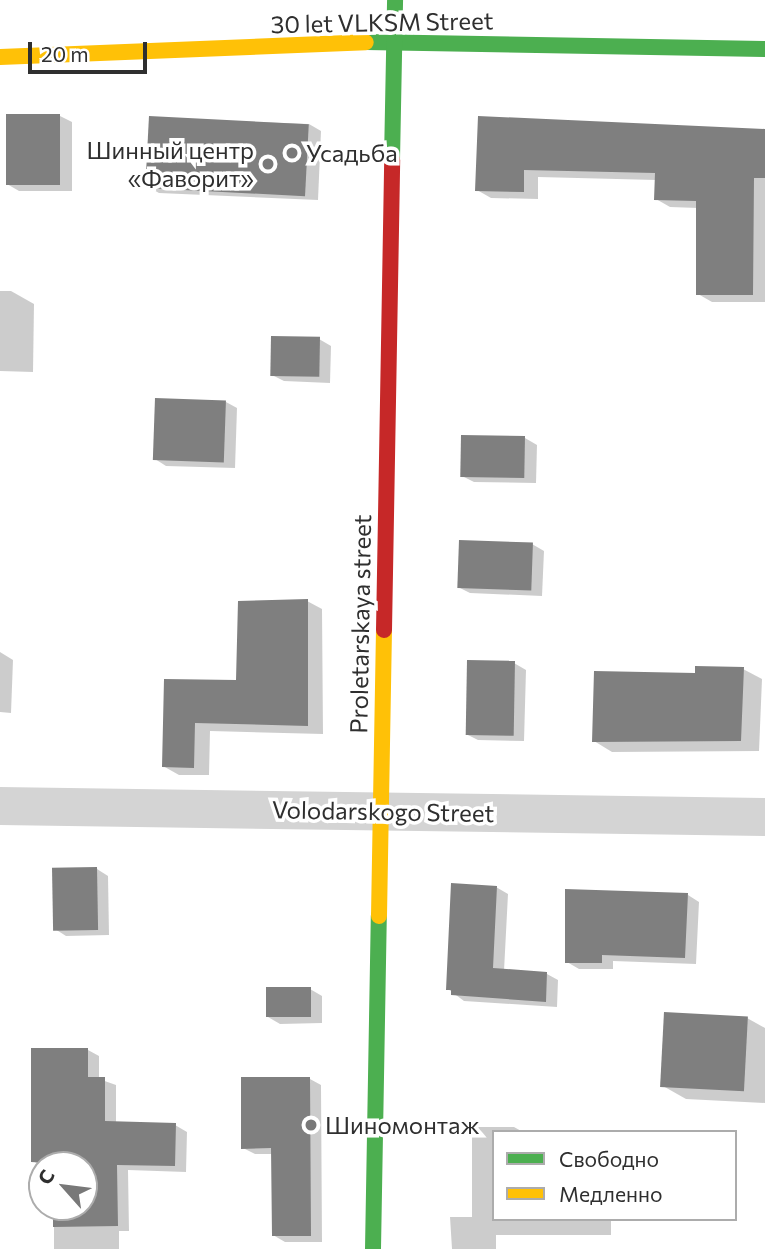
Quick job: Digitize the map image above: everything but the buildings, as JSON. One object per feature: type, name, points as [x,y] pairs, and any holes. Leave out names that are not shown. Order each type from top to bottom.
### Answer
[{"type":"street","name":"Proletarskaya street","points":[[373,1249],[395,0]]},
{"type":"street","name":"30 let VLKSM Street","points":[[0,57],[395,41],[765,49]]},
{"type":"street","name":"Volodarskogo Street","points":[[0,806],[765,817]]},
{"type":"traffic: fast","points":[[392,160],[395,0]]},
{"type":"traffic: fast","points":[[366,42],[765,49]]},
{"type":"traffic: fast","points":[[373,1249],[379,916]]},
{"type":"traffic: slow","points":[[0,57],[366,42]]},
{"type":"traffic: slow","points":[[379,916],[384,630]]},
{"type":"traffic: jam","points":[[384,630],[392,160]]},
{"type":"place","name":"Усадьба","points":[[292,153]]},
{"type":"place","name":"Шинный центр «Фаворит»","points":[[268,164]]},
{"type":"place","name":"Шиномонтаж","points":[[311,1125]]}]
